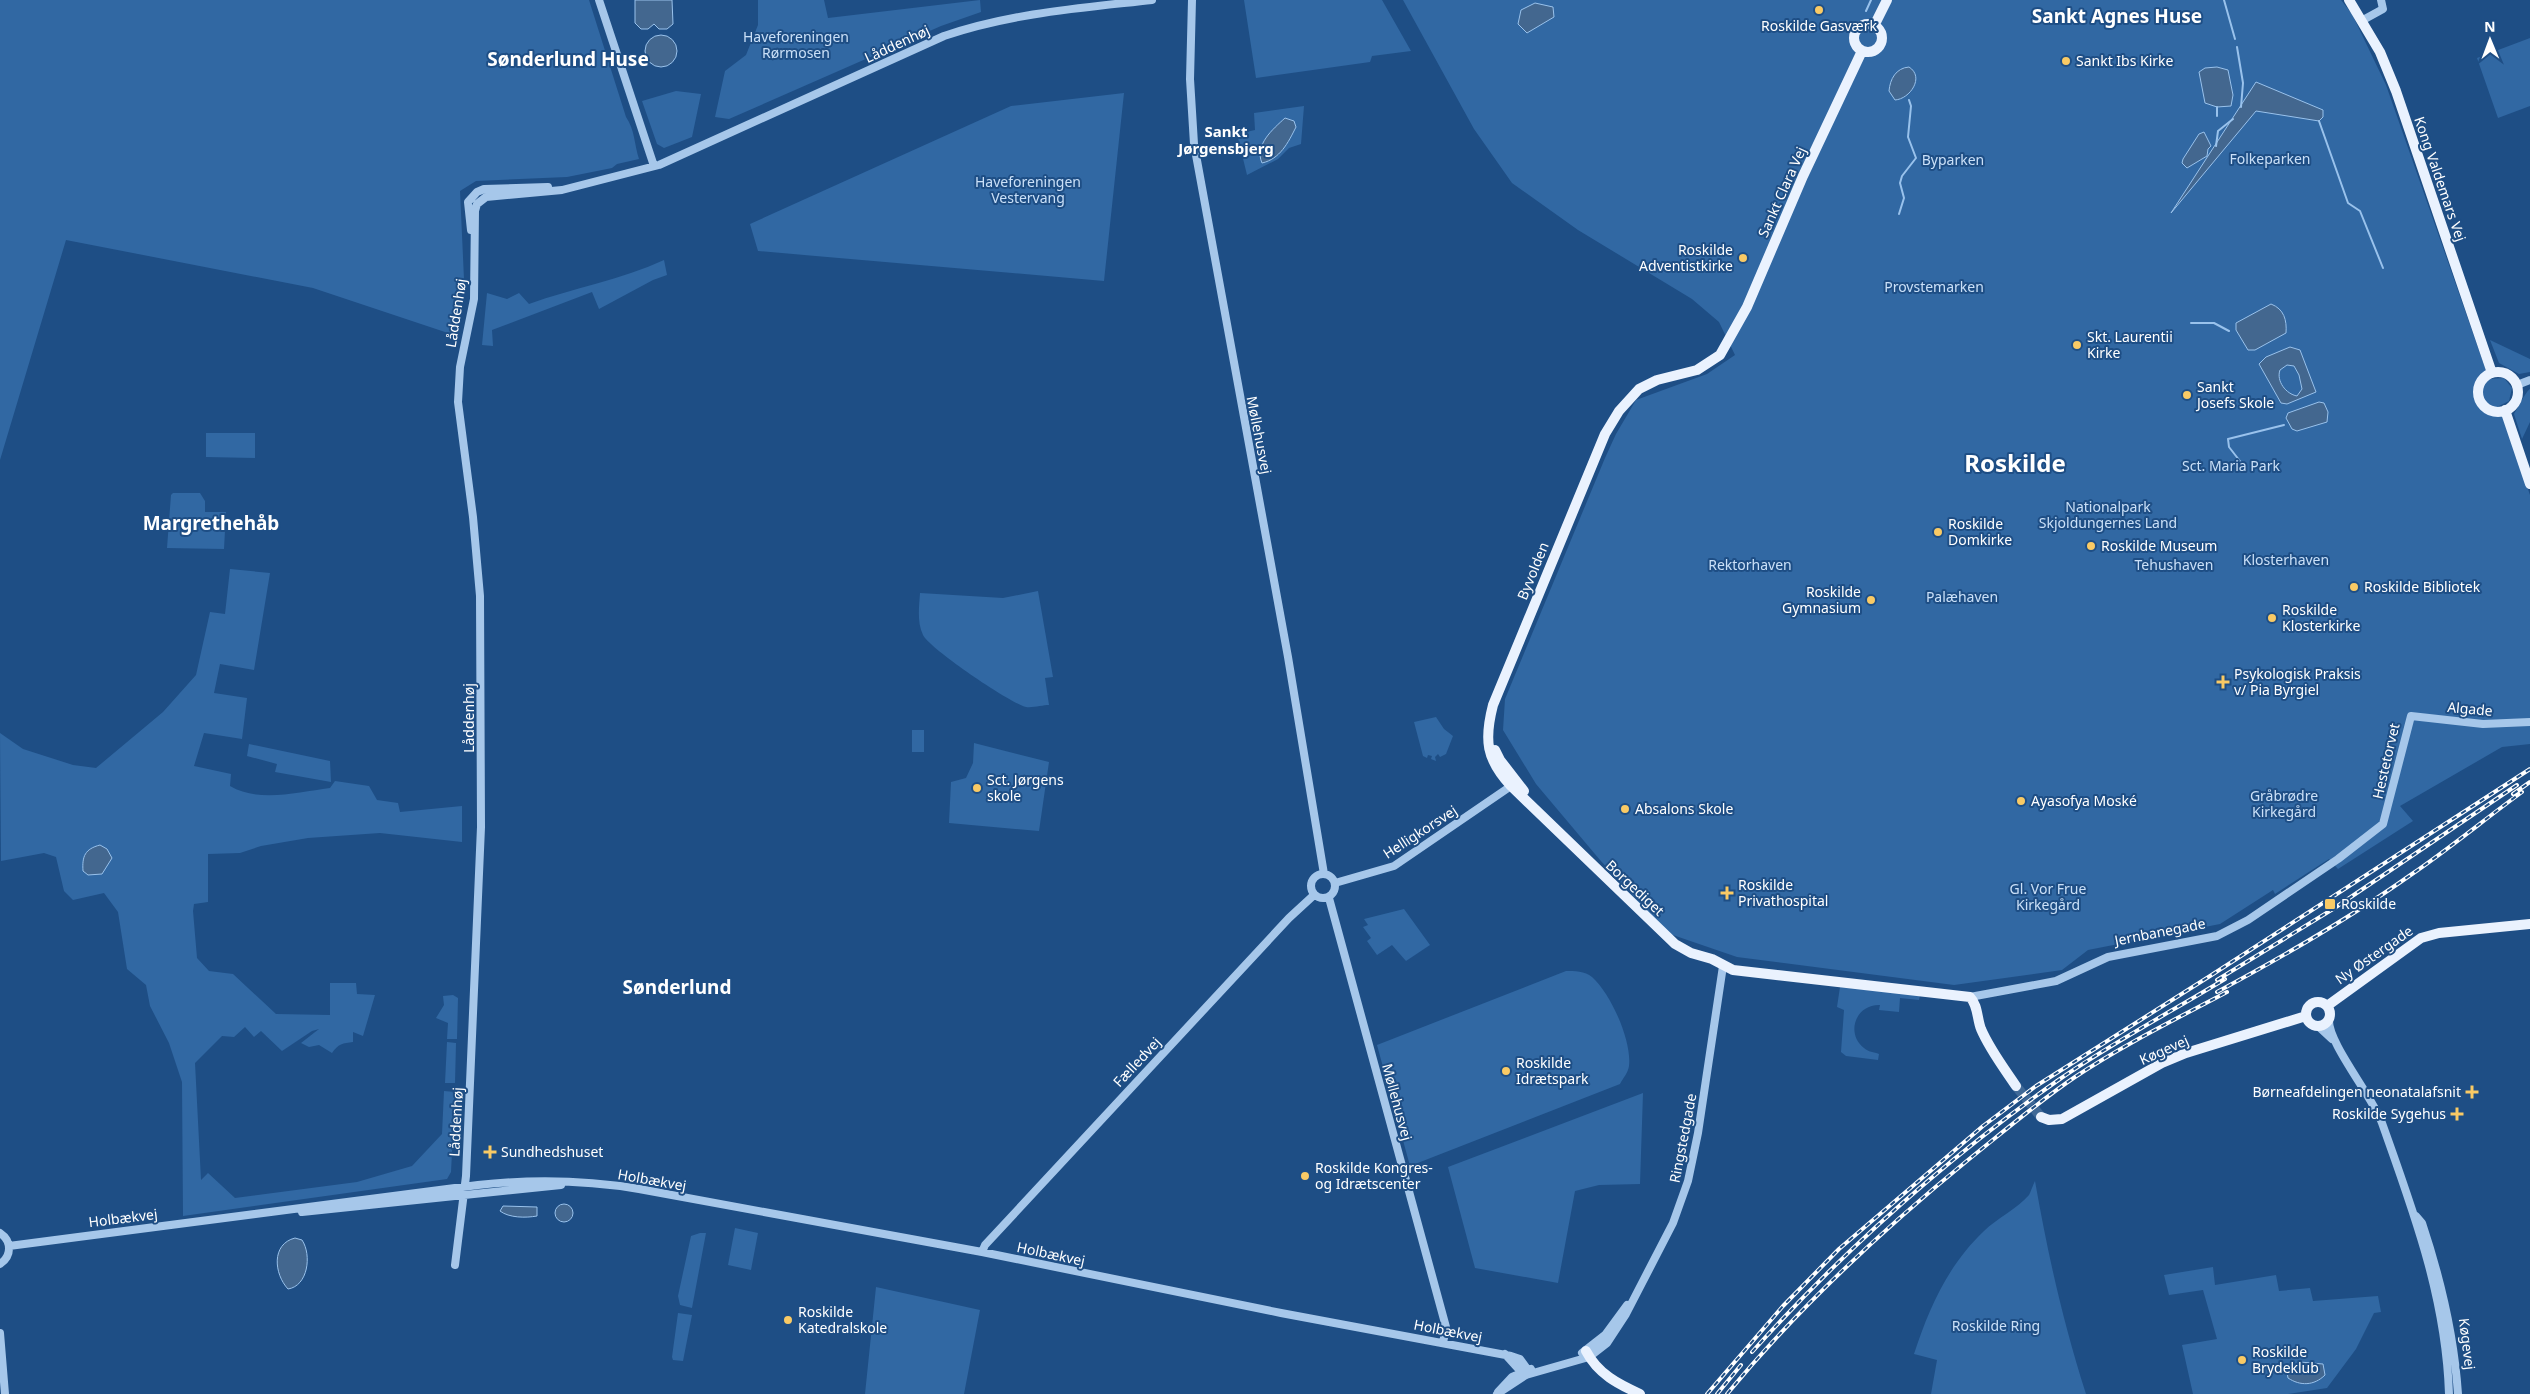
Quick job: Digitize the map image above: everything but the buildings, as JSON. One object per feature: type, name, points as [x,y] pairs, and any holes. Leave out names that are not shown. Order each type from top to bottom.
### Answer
[{"type":"main road","points":[[1874,26],[1887,0]]},
{"type":"main road","name":"Kong Valdemars Vej","points":[[2349,0],[2363,20],[2380,52],[2396,91],[2492,373]]},
{"type":"main road","points":[[1866,24],[1874,26],[1880,31],[1881,43],[1873,51],[1862,51],[1856,44],[1856,31],[1866,24]]},
{"type":"main road","name":"Sankt Clara Vej","points":[[1605,434],[1619,411],[1639,389],[1657,380],[1709,365],[1720,355],[1746,307],[1803,176],[1862,51]]},
{"type":"main road","points":[[2492,373],[2504,373],[2514,379],[2516,385],[2517,397],[2511,407],[2505,410],[2490,410],[2482,403],[2479,397],[2480,384],[2492,373]]},
{"type":"main road","points":[[2505,410],[2530,484]]},
{"type":"main road","name":"Byvolden","points":[[1514,784],[1496,767],[1490,755],[1486,737],[1493,705],[1605,434]]},
{"type":"main road","name":"Borgediget","points":[[1514,784],[1539,814],[1675,944],[1712,959],[1723,966]]},
{"type":"main road","name":"Ny Østergade","points":[[2327,1006],[2421,938],[2439,933],[2530,924]]},
{"type":"main road","name":"Jernbanegade","points":[[1723,966],[1743,972],[1970,997]]},
{"type":"main road","points":[[1970,997],[1974,1001],[1981,1028],[1991,1049],[2016,1086]]},
{"type":"main road","points":[[2320,1002],[2327,1006],[2330,1013],[2328,1019],[2318,1026],[2310,1023],[2306,1016],[2308,1007],[2313,1003],[2320,1002]]},
{"type":"main road","name":"Køgevej","points":[[2040,1117],[2049,1120],[2062,1119],[2162,1063],[2186,1053],[2306,1016]]},
{"type":"main road","points":[[1588,1354],[1609,1378],[1640,1394]]},
{"type":"street","points":[[599,0],[654,166]]},
{"type":"street","name":"Låddenhøj","points":[[455,1265],[464,1190],[479,885],[482,708],[480,596],[458,393],[460,367],[474,299],[474,252],[467,210],[468,202],[477,192],[484,189],[582,185],[654,166],[685,155],[944,36],[980,24],[1039,13],[1152,0]]},
{"type":"street","name":"Møllehusvej","points":[[1192,0],[1190,79],[1194,144],[1288,657],[1324,874]]},
{"type":"street","points":[[2363,20],[2383,9],[2381,0]]},
{"type":"street","points":[[2516,385],[2530,380]]},
{"type":"street","name":"Algade","points":[[2408,717],[2483,724],[2530,722]]},
{"type":"street","name":"Hestetorvet","points":[[2388,810],[2408,717]]},
{"type":"street","name":"Helligkorsvej","points":[[1335,883],[1380,872],[1395,866],[1514,784]]},
{"type":"street","name":"Jernbanegade","points":[[1970,997],[2047,983],[2064,978],[2108,957],[2224,933],[2248,920],[2347,852],[2382,824],[2388,810]]},
{"type":"street","points":[[1324,874],[1331,876],[1335,883],[1335,891],[1329,898],[1321,898],[1314,895],[1311,888],[1312,882],[1317,876],[1324,874]]},
{"type":"street","name":"Fælledvej","points":[[982,1252],[985,1245],[1168,1047],[1289,918],[1314,895]]},
{"type":"street","name":"Møllehusvej","points":[[1329,898],[1446,1327],[1443,1343]]},
{"type":"street","name":"Ringstedgade","points":[[1588,1354],[1600,1349],[1614,1335],[1673,1223],[1688,1181],[1699,1127],[1723,966]]},
{"type":"street","name":"Køgevej","points":[[2328,1019],[2329,1026],[2339,1048],[2373,1103],[2415,1214],[2437,1290],[2444,1325],[2449,1394]]},
{"type":"street","name":"Køgevej","points":[[2318,1026],[2339,1048]]},
{"type":"street","name":"Holbækvej","points":[[9,1246],[240,1216],[383,1205],[464,1190],[591,1183],[639,1189],[982,1252],[1505,1354],[1520,1358],[1525,1373],[1588,1354]]},
{"type":"street","name":"Køgevej","points":[[2415,1214],[2422,1223],[2448,1311],[2456,1354],[2458,1394]]},
{"type":"street","points":[[0,1233],[7,1240],[9,1246],[8,1256],[0,1264]]},
{"type":"street","points":[[0,1333],[5,1394]]},
{"type":"green space","points":[[0,0],[589,0],[626,117],[633,132],[639,159],[617,164],[612,168],[567,177],[476,181],[460,191],[464,279],[454,335],[313,288],[66,240],[0,460]]},
{"type":"green space","name":"Haveforeningen Rørmosen","points":[[758,0],[824,0],[828,18],[980,0],[981,12],[941,26],[729,119],[715,117],[725,71],[746,55],[758,25]]},
{"type":"green space","points":[[1244,0],[1382,0],[1411,51],[1372,56],[1370,62],[1256,78]]},
{"type":"green space","name":"Nationalpark Skjoldungernes Land","points":[[1403,0],[2341,0],[2352,14],[2386,85],[2489,379],[2504,378],[2512,388],[2509,401],[2499,406],[2530,495],[2530,744],[2502,747],[2400,806],[2413,821],[2338,869],[2329,859],[2275,894],[2273,890],[2220,924],[2088,950],[2062,970],[1954,985],[1737,957],[1667,933],[1600,860],[1536,784],[1503,730],[1505,699],[1605,458],[1616,434],[1636,400],[1707,374],[1735,355],[1719,322],[1692,299],[1578,230],[1512,183],[1474,129]]},
{"type":"green space","points":[[2530,38],[2530,106],[2498,118],[2477,58]]},
{"type":"green space","points":[[676,91],[701,94],[692,137],[664,148],[657,144],[642,101]]},
{"type":"green space","name":"Haveforeningen Vestervang","points":[[1124,93],[1104,281],[758,251],[750,224],[1011,106]]},
{"type":"green space","points":[[1304,106],[1301,144],[1289,148],[1278,159],[1247,175],[1237,134],[1255,130],[1254,113]]},
{"type":"green space","points":[[664,260],[667,275],[653,280],[599,309],[592,292],[492,330],[493,346],[482,345],[487,293],[507,299],[519,293],[529,304],[631,273]]},
{"type":"green space","points":[[2490,340],[2530,359],[2530,372],[2519,374],[2499,363]]},
{"type":"green space","points":[[2530,389],[2530,422],[2522,439],[2514,414]]},
{"type":"green space","points":[[206,433],[255,433],[255,458],[206,457]]},
{"type":"green space","points":[[173,493],[200,493],[205,501],[205,512],[226,512],[224,549],[167,548],[171,495]]},
{"type":"green space","points":[[230,569],[270,573],[254,670],[220,664],[214,693],[247,698],[242,739],[204,733],[194,766],[231,774],[230,786],[253,794],[292,794],[330,788],[335,781],[369,786],[377,800],[398,803],[400,812],[462,806],[462,842],[380,833],[308,838],[261,846],[240,853],[208,854],[208,902],[194,904],[193,911],[197,958],[209,971],[233,974],[276,1014],[330,1015],[330,983],[356,983],[357,994],[375,995],[363,1036],[353,1032],[353,1042],[341,1044],[332,1053],[319,1045],[309,1047],[301,1043],[319,1029],[312,1031],[282,1051],[261,1031],[254,1037],[245,1027],[234,1037],[222,1036],[195,1063],[201,1180],[208,1173],[235,1198],[357,1182],[412,1166],[442,1134],[444,1091],[455,1092],[451,1172],[447,1179],[183,1216],[182,1082],[169,1043],[150,1006],[146,985],[127,969],[118,912],[104,893],[73,900],[64,891],[56,857],[44,853],[1,861],[0,733],[23,749],[73,765],[96,768],[163,712],[196,675],[210,612],[225,614]]},
{"type":"green space","points":[[1038,591],[1053,677],[1045,678],[1049,705],[1026,707],[1004,696],[940,652],[929,642],[921,630],[919,615],[920,593],[1003,598]]},
{"type":"green space","points":[[1436,717],[1444,729],[1453,736],[1446,754],[1440,757],[1438,754],[1435,757],[1436,761],[1431,759],[1432,756],[1428,755],[1427,758],[1423,756],[1414,722]]},
{"type":"green space","points":[[912,730],[924,730],[924,752],[912,752]]},
{"type":"green space","points":[[974,743],[1049,762],[1039,831],[949,823],[951,782],[966,778],[973,763]]},
{"type":"green space","points":[[249,744],[330,761],[331,782],[275,772],[277,764],[247,756]]},
{"type":"green space","points":[[1404,909],[1430,945],[1406,961],[1392,945],[1377,955],[1367,941],[1371,938],[1363,927],[1368,925],[1364,919]]},
{"type":"green space","name":"Roskilde Idrætspark","points":[[1566,971],[1583,972],[1592,977],[1613,1006],[1624,1031],[1629,1056],[1627,1073],[1620,1084],[1410,1166],[1377,1045]]},
{"type":"green space","points":[[1840,987],[1920,995],[1919,1000],[1900,998],[1899,1012],[1879,1010],[1880,1005],[1865,1009],[1859,1014],[1854,1028],[1855,1035],[1858,1042],[1866,1049],[1879,1054],[1878,1060],[1846,1056],[1841,1052],[1844,1010],[1837,1007]]},
{"type":"green space","points":[[453,995],[458,998],[457,1039],[447,1039],[448,1023],[436,1018],[444,1005],[443,996]]},
{"type":"green space","points":[[447,1042],[456,1043],[455,1083],[445,1083]]},
{"type":"green space","name":"Roskilde Idrætspark","points":[[1643,1093],[1640,1184],[1599,1185],[1575,1191],[1558,1283],[1475,1268],[1448,1167]]},
{"type":"green space","name":"Roskilde Ring","points":[[2035,1181],[2057,1288],[2086,1394],[1931,1394],[1937,1360],[1914,1354],[1933,1304],[1950,1273],[1971,1244],[1989,1227],[2024,1200],[2029,1195]]},
{"type":"green space","points":[[735,1228],[758,1233],[751,1270],[728,1265]]},
{"type":"green space","points":[[706,1233],[692,1308],[680,1305],[678,1296],[691,1236]]},
{"type":"green space","points":[[2213,1267],[2215,1285],[2276,1275],[2279,1291],[2310,1288],[2313,1301],[2378,1296],[2381,1312],[2374,1313],[2356,1349],[2327,1388],[2288,1394],[2193,1394],[2182,1345],[2217,1339],[2203,1290],[2169,1295],[2164,1275]]},
{"type":"green space","points":[[876,1287],[980,1310],[964,1394],[865,1394]]},
{"type":"green space","points":[[678,1313],[692,1315],[683,1361],[673,1360],[672,1357]]},
{"type":"shaded area","points":[[635,0],[672,0],[673,24],[667,29],[659,29],[654,24],[648,29],[641,29],[635,23]]},
{"type":"shaded area","points":[[1535,3],[1553,7],[1554,17],[1527,33],[1518,24],[1521,10]]},
{"type":"shaded area","points":[[661,35],[667,36],[672,40],[676,45],[676,57],[672,62],[667,66],[661,67],[655,66],[650,62],[646,57],[645,51],[646,45],[650,40],[655,36]]},
{"type":"shaded area","points":[[1909,67],[1916,76],[1914,87],[1906,96],[1895,100],[1889,91],[1892,78],[1901,69]]},
{"type":"shaded area","points":[[2217,67],[2228,70],[2233,95],[2231,106],[2217,107],[2205,103],[2199,72],[2205,68]]},
{"type":"shaded area","points":[[2256,82],[2323,110],[2323,117],[2319,121],[2256,111],[2171,213]]},
{"type":"shaded area","points":[[1285,118],[1294,121],[1296,127],[1293,133],[1279,154],[1262,163],[1260,156],[1266,138]]},
{"type":"shaded area","points":[[2204,132],[2211,146],[2208,149],[2207,156],[2187,168],[2182,163],[2183,159],[2199,134]]},
{"type":"shaded area","points":[[2271,304],[2282,312],[2286,324],[2286,333],[2255,350],[2248,350],[2236,330],[2236,323]]},
{"type":"shaded area","points":[[2290,347],[2300,350],[2316,392],[2287,404],[2281,403],[2259,364],[2266,357]],"holes":[[[2287,365],[2294,366],[2299,375],[2302,389],[2297,396],[2289,393],[2279,378],[2280,370]]]},
{"type":"shaded area","points":[[2319,402],[2324,403],[2328,412],[2327,422],[2297,431],[2292,429],[2286,418],[2288,413]]},
{"type":"shaded area","points":[[100,845],[107,849],[112,858],[102,874],[88,875],[83,871],[84,857],[88,851]]},
{"type":"shaded area","points":[[560,1204],[568,1204],[573,1209],[571,1220],[560,1222],[555,1217],[555,1209]]},
{"type":"shaded area","points":[[503,1206],[537,1207],[537,1216],[508,1215],[500,1211]]},
{"type":"shaded area","points":[[295,1238],[302,1240],[305,1246],[307,1254],[306,1269],[300,1282],[295,1287],[288,1289],[280,1276],[277,1260],[282,1246],[287,1241]]},
{"type":"shaded area","points":[[2300,1362],[2323,1364],[2325,1375],[2321,1379],[2307,1384],[2293,1381],[2288,1378],[2287,1372]]},
{"type":"waterway","points":[[1866,11],[1871,0]]},
{"type":"waterway","points":[[2224,0],[2235,39]]},
{"type":"waterway","points":[[2237,47],[2243,83],[2241,107]]},
{"type":"waterway","points":[[1899,214],[1904,198],[1900,183],[1902,176],[1916,158],[1908,137],[1911,106],[1909,100]]},
{"type":"waterway","points":[[2217,107],[2217,116]]},
{"type":"waterway","points":[[2216,146],[2218,131],[2233,119]]},
{"type":"waterway","points":[[2319,121],[2348,203],[2360,211],[2383,268]]},
{"type":"waterway","points":[[2191,323],[2214,323],[2229,331]]},
{"type":"waterway","points":[[2243,465],[2229,447],[2228,439],[2284,425]]},
{"type":"tunnel","points":[[2016,1086],[2041,1117]]},
{"type":"railway","points":[[1707,1394],[1783,1306],[1839,1249],[1983,1126],[2036,1086],[2530,769]]},
{"type":"railway","points":[[2513,794],[2530,782]]},
{"type":"railway","points":[[2217,980],[2333,909],[2517,785]]},
{"type":"railway","points":[[2217,992],[2365,906],[2426,864],[2522,792]]},
{"type":"railway","points":[[1752,1352],[1859,1242],[1975,1142],[2077,1067],[2225,979]]},
{"type":"railway","points":[[1727,1394],[1812,1300],[1872,1242],[2007,1128],[2093,1065],[2227,992]]},
{"type":"railway","points":[[1717,1394],[1741,1365]]},
{"type":"place","name":"Roskilde Gasværk","points":[[1819,10]]},
{"type":"place","name":"Sankt Ibs Kirke","points":[[2066,61]]},
{"type":"place","name":"Roskilde Adventistkirke","points":[[1743,258]]},
{"type":"place","name":"Skt. Laurentii Kirke","points":[[2077,345]]},
{"type":"place","name":"Sankt Josefs Skole","points":[[2187,395]]},
{"type":"place","name":"Roskilde Domkirke","points":[[1938,532]]},
{"type":"place","name":"Roskilde Museum","points":[[2091,546]]},
{"type":"place","name":"Roskilde Bibliotek","points":[[2354,587]]},
{"type":"place","name":"Roskilde Gymnasium","points":[[1871,600]]},
{"type":"place","name":"Roskilde Klosterkirke","points":[[2272,618]]},
{"type":"place","name":"Psykologisk Praksis v/ Pia Byrgiel","points":[[2223,682]]},
{"type":"place","name":"Sct. Jørgens skole","points":[[977,788]]},
{"type":"place","name":"Ayasofya Moské","points":[[2021,801]]},
{"type":"place","name":"Absalons Skole","points":[[1625,809]]},
{"type":"place","name":"Roskilde Privathospital","points":[[1727,893]]},
{"type":"place","name":"Roskilde","points":[[2330,904]]},
{"type":"place","name":"Roskilde Idrætspark","points":[[1506,1071]]},
{"type":"place","name":"Børneafdelingen neonatalafsnit","points":[[2472,1092]]},
{"type":"place","name":"Roskilde Sygehus","points":[[2457,1114]]},
{"type":"place","name":"Sundhedshuset","points":[[490,1152]]},
{"type":"place","name":"Roskilde Kongres- og Idrætscenter","points":[[1305,1176]]},
{"type":"place","name":"Roskilde Katedralskole","points":[[788,1320]]},
{"type":"place","name":"Roskilde Brydeklub","points":[[2242,1360]]},
{"type":"district","name":"Sankt Agnes Huse","points":[[2117,16]]},
{"type":"district","name":"Sønderlund Huse","points":[[568,59]]},
{"type":"district","name":"Sankt Jørgensbjerg","points":[[1226,140]]},
{"type":"district","name":"Roskilde","points":[[2015,464]]},
{"type":"district","name":"Margrethehåb","points":[[211,523]]},
{"type":"district","name":"Sønderlund","points":[[677,987]]},
{"type":"park label","name":"Folkeparken","points":[[2270,159]]},
{"type":"park label","name":"Byparken","points":[[1953,160]]},
{"type":"park label","name":"Provstemarken","points":[[1934,287]]},
{"type":"park label","name":"Sct. Maria Park","points":[[2231,466]]},
{"type":"park label","name":"Klosterhaven","points":[[2286,560]]},
{"type":"park label","name":"Rektorhaven","points":[[1750,565]]},
{"type":"park label","name":"Tehushaven","points":[[2174,565]]},
{"type":"park label","name":"Palæhaven","points":[[1962,597]]},
{"type":"park label","name":"Gråbrødre Kirkegård","points":[[2284,804]]},
{"type":"park label","name":"Gl. Vor Frue Kirkegård","points":[[2048,898]]}]
